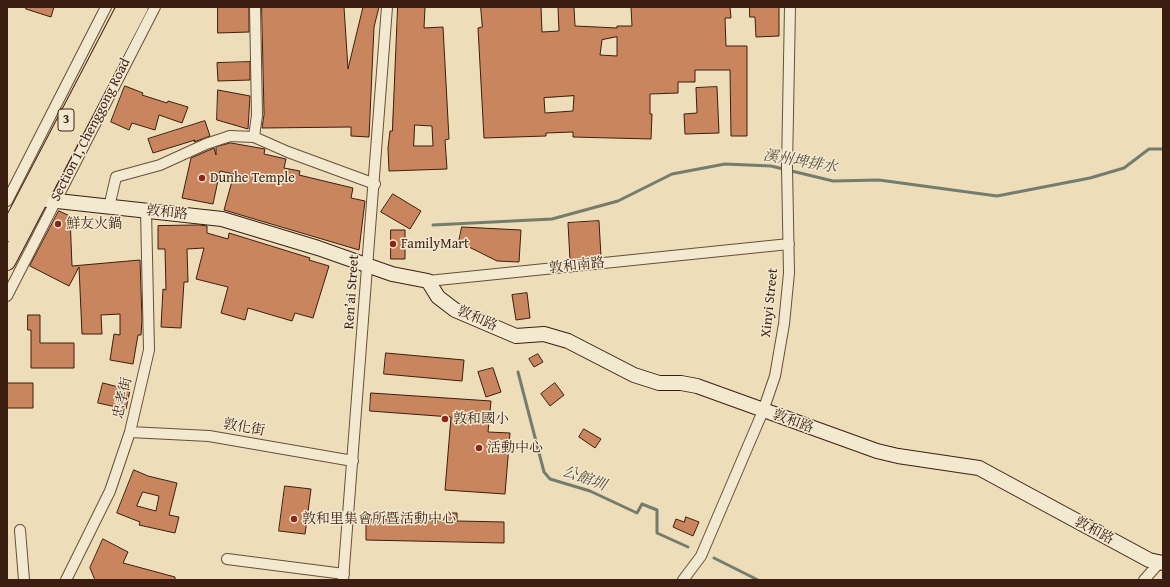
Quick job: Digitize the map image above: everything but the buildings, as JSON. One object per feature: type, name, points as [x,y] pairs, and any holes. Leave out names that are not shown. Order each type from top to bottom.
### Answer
[{"type":"main road","name":"Section 1, Chenggong Road","points":[[7,233],[125,7]]},
{"type":"main road","name":"Section 1, Chenggong Road","points":[[7,262],[24,198],[140,7]]},
{"type":"street","name":"Section 1, Chenggong Road","points":[[7,296],[24,198],[106,7]]},
{"type":"street","name":"Section 1, Chenggong Road","points":[[24,198],[155,7]]},
{"type":"street","points":[[254,137],[257,115],[255,7]]},
{"type":"street","name":"Ren’ai Street","points":[[343,577],[375,184],[387,7]]},
{"type":"street","name":"Xinyi Street","points":[[683,580],[702,556],[763,411],[775,376],[784,324],[788,273],[790,7]]},
{"type":"street","points":[[109,207],[116,177],[160,165],[206,144],[230,136],[254,137],[288,152],[375,184]]},
{"type":"street","name":"敦和路","points":[[24,198],[222,219],[318,248],[368,266]]},
{"type":"street","name":"忠孝街","points":[[66,580],[110,491],[130,432],[149,350],[146,210]]},
{"type":"street","name":"敦和南路","points":[[368,266],[392,274],[428,281],[789,244]]},
{"type":"street","name":"敦和路","points":[[428,281],[438,297],[455,310],[516,336],[544,334],[568,342],[634,375],[658,383],[681,383],[697,386],[877,451],[898,456],[979,468],[1149,560],[1162,562]]},
{"type":"street","name":"敦化街","points":[[130,432],[209,436],[353,461]]},
{"type":"street","points":[[20,530],[24,580]]},
{"type":"street","points":[[227,559],[343,577]]},
{"type":"street","points":[[1144,580],[1162,562]]},
{"type":"waterway","name":"溪州埤排水","points":[[433,225],[552,219],[618,201],[672,174],[725,164],[771,166],[833,181],[879,180],[997,196],[1090,178],[1124,168],[1149,149],[1163,149]]},
{"type":"waterway","name":"公館圳","points":[[518,372],[544,472],[550,479],[590,491],[637,513],[642,504],[657,510],[657,533],[688,547]]},
{"type":"waterway","name":"公館圳","points":[[714,558],[758,580]]},
{"type":"place","name":"Dunhe Temple","points":[[202,178]]},
{"type":"place","name":"鮮友火鍋","points":[[58,224]]},
{"type":"place","name":"FamilyMart","points":[[393,244]]},
{"type":"place","name":"敦和國小","points":[[445,419]]},
{"type":"place","name":"活動中心","points":[[479,448]]},
{"type":"place","name":"敦和里集會所暨活動中心","points":[[294,519]]}]
